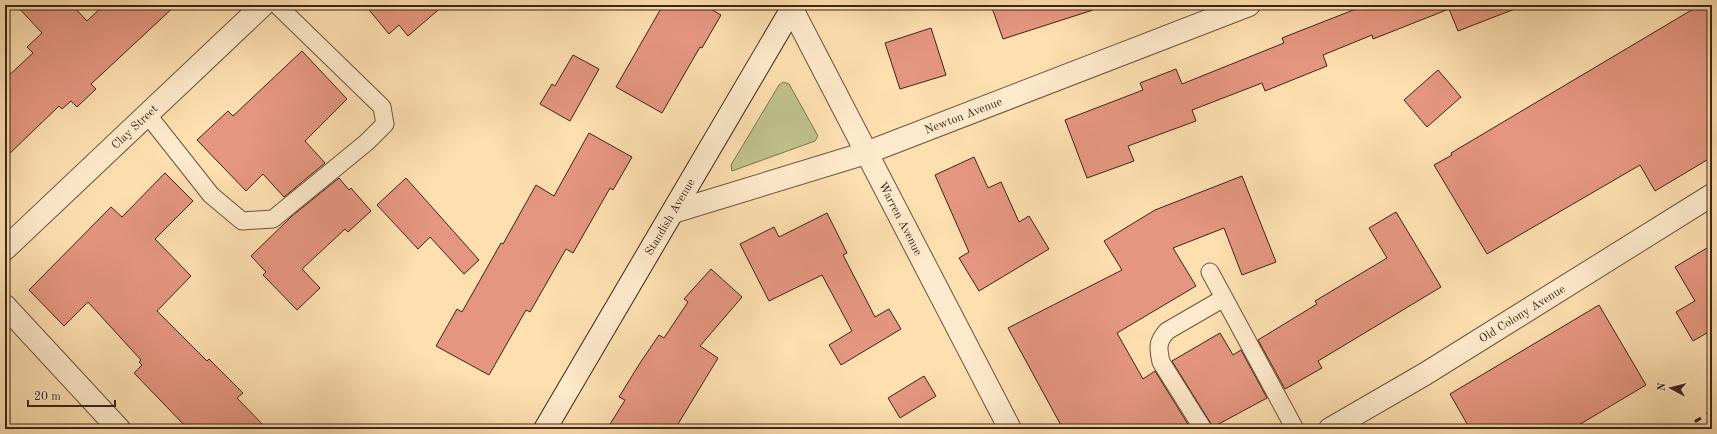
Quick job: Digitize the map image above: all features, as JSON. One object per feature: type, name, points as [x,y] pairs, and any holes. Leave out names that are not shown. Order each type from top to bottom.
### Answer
[{"type":"street","name":"Clay Street","points":[[5,249],[263,5]]},
{"type":"street","name":"Newton Avenue","points":[[673,212],[866,153],[1249,5]]},
{"type":"street","name":"Warren Avenue","points":[[793,7],[854,126],[866,153],[1010,429]]},
{"type":"street","name":"Standish Avenue","points":[[545,429],[793,7]]},
{"type":"street","name":"Old Colony Avenue","points":[[1330,429],[1425,374],[1712,195]]},
{"type":"street","points":[[5,306],[119,429]]},
{"type":"lane","points":[[147,114],[211,195],[242,221],[273,219],[367,142],[385,124],[382,107],[277,5]]},
{"type":"lane","points":[[1210,272],[1295,429]]},
{"type":"lane","points":[[1203,429],[1161,362],[1159,352],[1160,339],[1167,331],[1224,298]]},
{"type":"green space","points":[[783,82],[789,84],[818,136],[815,141],[732,171],[731,165],[779,85]]},
{"type":"building","points":[[16,5],[72,5],[87,21],[104,5],[176,5],[91,84],[96,89],[77,107],[71,101],[62,109],[59,106],[5,158],[5,79],[33,53],[27,47],[42,33]]},
{"type":"building","points":[[365,5],[444,5],[408,36],[399,25],[389,34]]},
{"type":"building","points":[[663,5],[704,5],[721,15],[702,48],[700,47],[662,113],[616,87]]},
{"type":"building","points":[[991,5],[1092,5],[1093,10],[1003,39]]},
{"type":"building","points":[[1366,5],[1520,5],[1520,7],[1458,31],[1449,9],[1373,39],[1372,35],[1323,55],[1327,66],[1265,91],[1262,83],[1192,110],[1196,121],[1128,146],[1134,161],[1087,178],[1065,120],[1143,90],[1140,83],[1176,69],[1182,84],[1284,43],[1282,38]]},
{"type":"building","points":[[1700,5],[1712,5],[1712,157],[1655,191],[1640,165],[1487,254],[1434,165],[1452,155],[1451,153]]},
{"type":"building","points":[[931,28],[946,75],[900,89],[885,43]]},
{"type":"building","points":[[302,51],[347,99],[305,141],[325,163],[284,197],[263,174],[246,191],[197,140],[228,111],[233,116]]},
{"type":"building","points":[[573,55],[599,69],[570,121],[540,104],[552,84],[555,86]]},
{"type":"building","points":[[1438,70],[1461,97],[1427,127],[1404,100]]},
{"type":"building","points":[[589,133],[632,157],[613,190],[610,188],[573,253],[566,249],[530,312],[526,310],[489,375],[436,346],[457,309],[462,312],[536,185],[554,196]]},
{"type":"building","points":[[974,157],[988,188],[1001,182],[1019,222],[1029,216],[1049,249],[979,291],[959,258],[969,252],[935,175]]},
{"type":"building","points":[[165,173],[193,201],[155,239],[191,276],[157,311],[207,361],[209,359],[243,393],[237,398],[267,429],[188,429],[134,373],[142,365],[139,362],[141,360],[88,302],[64,326],[29,290],[111,207],[122,217]]},
{"type":"building","points":[[1242,176],[1276,262],[1242,275],[1224,228],[1173,248],[1196,286],[1117,333],[1143,379],[1155,371],[1191,429],[1063,429],[1008,328],[1122,270],[1104,241],[1155,210]]},
{"type":"building","points":[[339,178],[349,190],[351,188],[371,211],[348,232],[345,229],[302,269],[320,288],[297,310],[263,275],[266,272],[251,256],[292,216]]},
{"type":"building","points":[[406,178],[479,260],[464,274],[430,237],[418,249],[377,205]]},
{"type":"building","points":[[1396,212],[1441,287],[1318,361],[1322,368],[1285,389],[1258,340],[1317,304],[1315,301],[1387,258],[1369,228]]},
{"type":"building","points":[[827,213],[847,253],[843,255],[875,317],[889,309],[901,329],[841,365],[829,345],[852,331],[822,275],[769,301],[740,244],[774,227],[779,237]]},
{"type":"building","points":[[1712,245],[1712,330],[1693,341],[1676,312],[1695,301],[1675,267]]},
{"type":"building","points":[[711,269],[742,297],[700,346],[718,358],[675,429],[607,429],[625,400],[619,397],[640,363],[659,335],[664,338],[688,302],[684,299]]},
{"type":"building","points":[[1599,305],[1646,385],[1572,429],[1470,429],[1450,394]]},
{"type":"building","points":[[1220,333],[1233,355],[1241,350],[1267,398],[1213,427],[1172,361]]},
{"type":"building","points":[[924,376],[936,396],[900,418],[888,398]]},
{"type":"railway","points":[[1683,429],[1712,411]]}]
